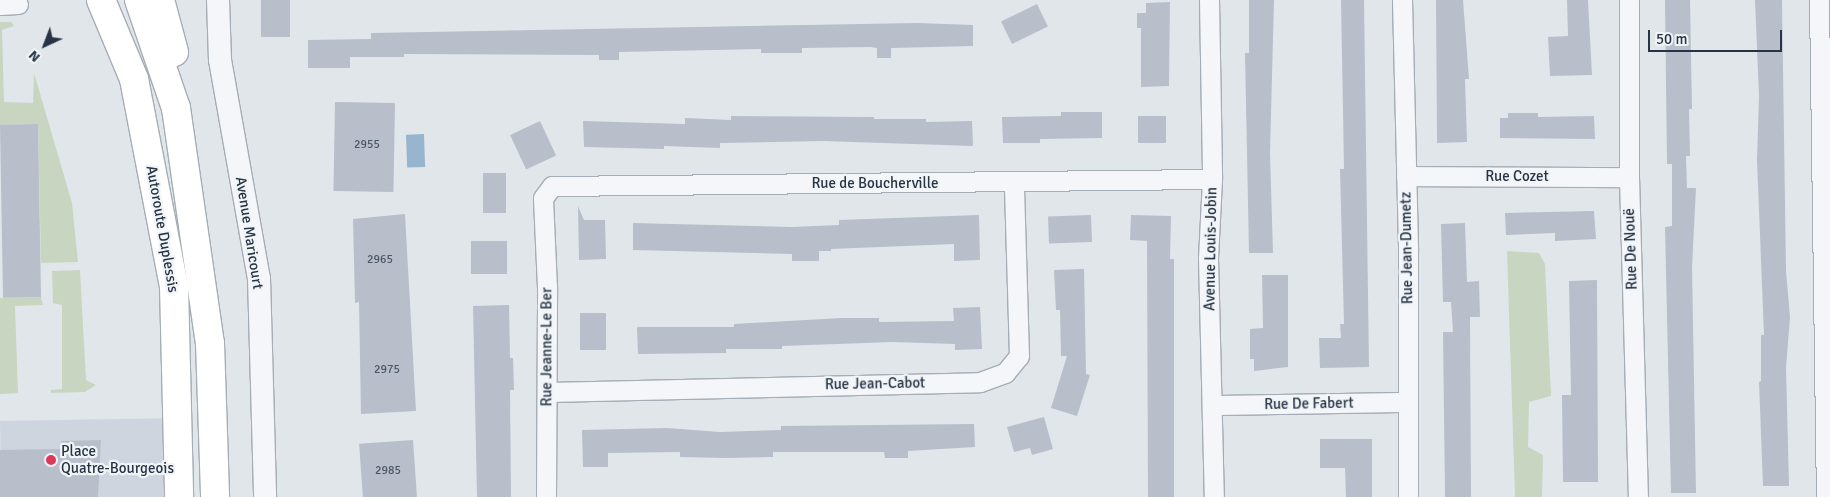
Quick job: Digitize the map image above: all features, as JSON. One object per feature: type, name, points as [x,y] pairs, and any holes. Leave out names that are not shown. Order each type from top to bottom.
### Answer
[{"type":"highway","name":"Autoroute Duplessis","points":[[101,0],[134,79],[174,286],[179,497]]},
{"type":"highway","name":"Autoroute Duplessis","points":[[139,0],[176,108],[210,342],[215,497]]},
{"type":"highway","points":[[160,0],[191,120],[214,299],[210,342]]},
{"type":"street","name":"Avenue Maricourt","points":[[218,0],[222,70],[258,278],[265,497]]},
{"type":"street","name":"Avenue Louis-Jobin","points":[[1209,0],[1212,179],[1208,258],[1214,497]]},
{"type":"street","name":"Rue Jean-Dumetz","points":[[1402,0],[1406,176],[1408,497]]},
{"type":"street","name":"Rue De Nouë","points":[[1628,0],[1629,176],[1638,497]]},
{"type":"street","points":[[1819,0],[1825,55],[1826,497]]},
{"type":"street","name":"Rue Cozet","points":[[1406,176],[1629,176]]},
{"type":"street","name":"Rue de Boucherville","points":[[542,198],[552,186],[1014,183],[1212,179]]},
{"type":"street","name":"Rue Jean-Cabot","points":[[548,392],[980,382],[1005,373],[1019,356],[1014,183]]},
{"type":"street","name":"Rue Jeanne-Le Ber","points":[[542,198],[548,392],[546,497]]},
{"type":"street","name":"Rue De Fabert","points":[[1212,405],[1406,402]]},
{"type":"shaded area","points":[[177,418],[178,497],[1,497],[0,421]]},
{"type":"green space","points":[[0,22],[11,22],[14,26],[2,30],[4,102],[33,103],[34,73],[72,203],[78,262],[41,263],[38,124],[0,125]]},
{"type":"green space","points":[[1507,251],[1539,253],[1545,264],[1551,396],[1529,402],[1528,447],[1543,455],[1542,497],[1515,497]]},
{"type":"green space","points":[[80,270],[86,380],[96,385],[85,392],[51,393],[51,390],[62,389],[62,305],[53,303],[52,271]]},
{"type":"green space","points":[[41,297],[43,305],[15,306],[18,393],[0,394],[0,298]]},
{"type":"water","points":[[424,134],[425,167],[407,168],[406,135]]},
{"type":"building","points":[[261,0],[290,0],[290,37],[261,37]]},
{"type":"building","points":[[1249,0],[1274,0],[1270,153],[1273,253],[1249,253],[1245,53],[1249,53]]},
{"type":"building","points":[[1341,0],[1364,0],[1369,367],[1320,368],[1319,338],[1341,338],[1340,324],[1344,324],[1340,169],[1344,169]]},
{"type":"building","points":[[1436,0],[1463,0],[1469,79],[1465,79],[1467,142],[1437,143]]},
{"type":"building","points":[[1567,0],[1588,0],[1592,75],[1550,76],[1548,37],[1568,36]]},
{"type":"building","points":[[1665,0],[1690,0],[1692,109],[1689,109],[1690,156],[1686,156],[1687,188],[1696,188],[1692,267],[1696,493],[1671,493],[1665,227],[1672,226],[1672,164],[1667,164]]},
{"type":"building","points":[[1755,0],[1782,0],[1786,271],[1790,317],[1786,368],[1789,486],[1763,486],[1759,382],[1761,381],[1761,335],[1764,335],[1757,160],[1759,96]]},
{"type":"building","points":[[1170,2],[1169,86],[1141,87],[1141,28],[1137,28],[1137,13],[1146,13],[1146,3]]},
{"type":"building","points":[[1037,4],[1048,26],[1012,44],[1001,22]]},
{"type":"building","points":[[917,23],[973,25],[973,46],[891,48],[891,58],[877,58],[877,48],[870,47],[802,48],[802,53],[761,53],[761,49],[619,52],[619,60],[599,60],[599,55],[404,54],[404,57],[350,57],[350,68],[308,68],[308,40],[371,39],[371,33]]},
{"type":"building","points":[[335,102],[395,103],[393,192],[333,191]]},
{"type":"building","points":[[1061,112],[1102,112],[1102,138],[1040,139],[1040,143],[1003,143],[1002,117],[1061,116]]},
{"type":"building","points":[[1508,113],[1538,113],[1538,117],[1594,116],[1595,139],[1500,138],[1500,118],[1508,118]]},
{"type":"building","points":[[731,116],[874,117],[874,119],[926,119],[926,122],[972,121],[973,146],[823,141],[720,143],[720,148],[664,146],[664,149],[584,147],[583,121],[685,124],[685,118],[731,120]]},
{"type":"building","points":[[1138,116],[1166,116],[1166,143],[1138,143]]},
{"type":"building","points":[[540,121],[556,155],[526,169],[510,135]]},
{"type":"building","points":[[38,124],[41,297],[3,298],[0,125]]},
{"type":"building","points":[[483,173],[506,173],[506,213],[483,213]]},
{"type":"building","points":[[578,206],[584,220],[605,220],[606,259],[579,260]]},
{"type":"building","points":[[1594,211],[1596,239],[1555,241],[1555,233],[1506,235],[1505,213]]},
{"type":"building","points":[[405,214],[416,411],[361,414],[359,302],[355,303],[353,219]]},
{"type":"building","points":[[979,215],[980,260],[954,261],[954,244],[831,249],[831,251],[819,251],[819,261],[792,261],[792,254],[633,250],[633,223],[792,227],[839,225],[839,220]]},
{"type":"building","points":[[1091,215],[1092,242],[1049,243],[1048,217]]},
{"type":"building","points":[[1131,215],[1171,216],[1170,259],[1174,259],[1174,497],[1148,497],[1147,241],[1130,240]]},
{"type":"building","points":[[1465,223],[1467,282],[1479,281],[1480,317],[1470,317],[1471,497],[1445,497],[1443,332],[1453,332],[1451,302],[1443,302],[1441,224]]},
{"type":"building","points":[[471,241],[507,241],[507,274],[471,274]]},
{"type":"building","points":[[1084,269],[1086,374],[1090,375],[1077,416],[1051,408],[1067,356],[1061,356],[1060,310],[1056,310],[1054,270]]},
{"type":"building","points":[[1262,275],[1288,275],[1288,367],[1254,371],[1254,359],[1250,359],[1250,329],[1263,328]]},
{"type":"building","points":[[1597,280],[1598,482],[1563,482],[1562,395],[1571,395],[1569,281]]},
{"type":"building","points":[[509,305],[510,358],[513,358],[514,390],[510,390],[511,497],[477,497],[473,306]]},
{"type":"building","points":[[980,307],[982,349],[955,350],[955,344],[893,342],[782,346],[782,349],[726,349],[726,353],[638,354],[637,327],[734,327],[734,324],[841,318],[879,318],[879,322],[954,321],[953,308]]},
{"type":"building","points":[[580,313],[606,313],[606,350],[580,350]]},
{"type":"building","points":[[1044,417],[1053,449],[1032,455],[1030,448],[1014,452],[1007,427]]},
{"type":"building","points":[[974,424],[975,447],[908,451],[908,458],[885,458],[884,452],[773,452],[773,457],[725,458],[680,457],[680,452],[608,453],[608,467],[583,467],[582,430],[667,428],[720,432],[781,430],[781,426]]},
{"type":"building","points":[[1320,439],[1372,439],[1372,497],[1346,497],[1345,468],[1320,468]]},
{"type":"building","name":"Place Quatre-Bourgeois","points":[[101,440],[98,497],[0,497],[0,450],[61,449],[61,441]]},
{"type":"building","points":[[413,440],[417,497],[363,497],[359,444]]},
{"type":"place","name":"Place Quatre-Bourgeois","points":[[51,460]]}]
